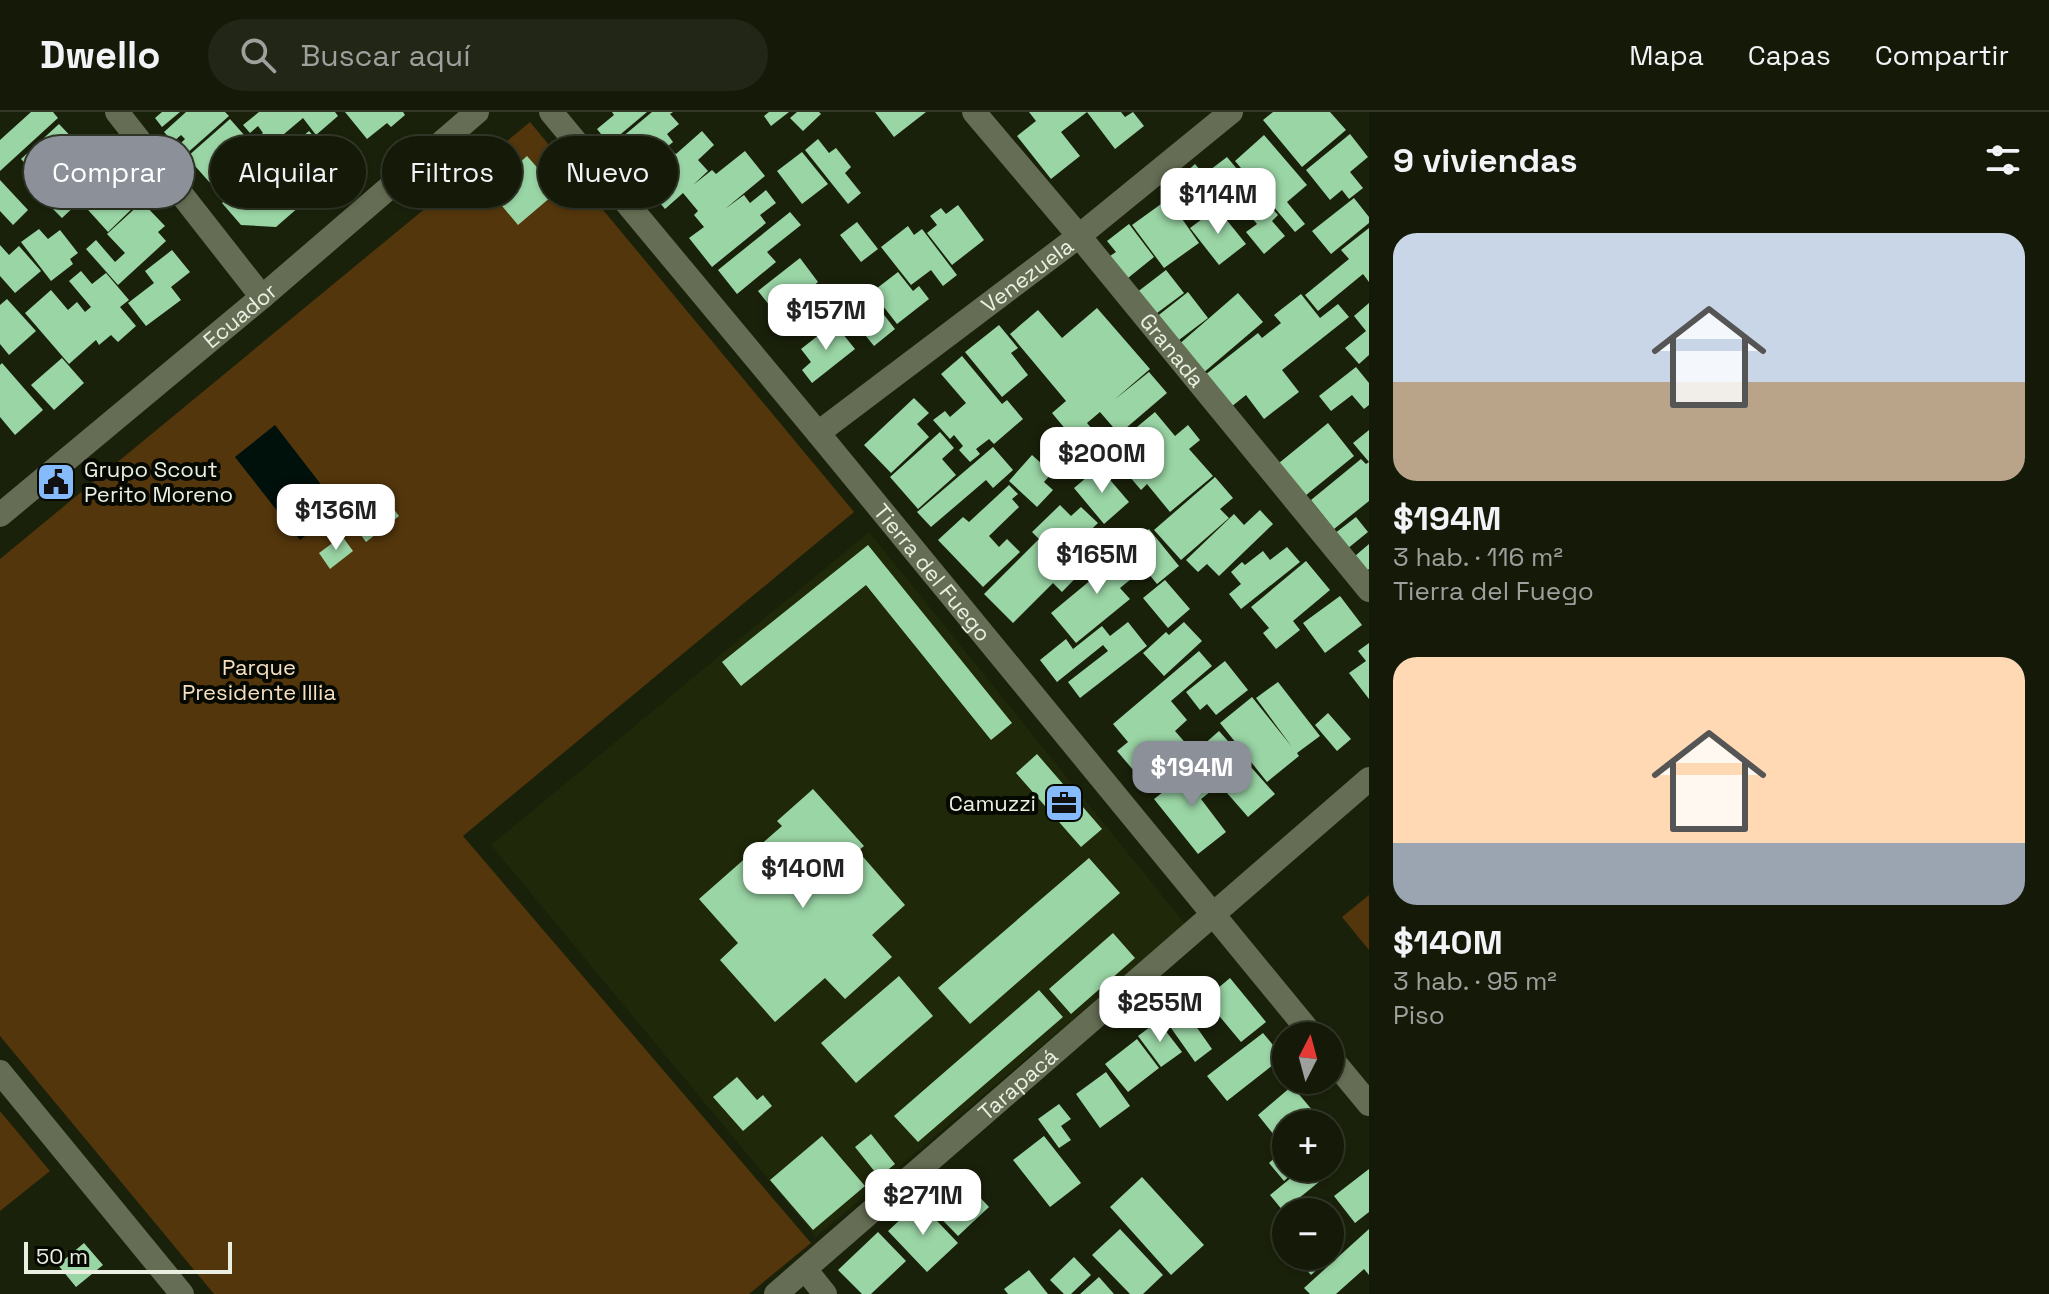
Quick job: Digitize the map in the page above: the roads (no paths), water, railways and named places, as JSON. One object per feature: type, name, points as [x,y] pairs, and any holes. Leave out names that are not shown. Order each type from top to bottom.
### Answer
[{"type":"street","points":[[117,112],[262,297]]},
{"type":"street","name":"Ecuador","points":[[0,515],[262,297],[477,112]]},
{"type":"street","name":"Tierra del Fuego","points":[[551,112],[1301,1022]]},
{"type":"street","name":"Granada","points":[[974,112],[1369,590]]},
{"type":"street","name":"Venezuela","points":[[818,433],[1079,236],[1231,112]]},
{"type":"street","name":"Tarapacá","points":[[776,1294],[1369,779]]},
{"type":"street","points":[[0,1072],[182,1294]]},
{"type":"street","points":[[1344,1074],[1369,1104]]},
{"type":"street","points":[[805,1269],[825,1294]]},
{"type":"place","name":"Grupo Scout Perito Moreno","points":[[56,482]]},
{"type":"place","name":"Camuzzi","points":[[1064,803]]},
{"type":"park label","name":"Parque Presidente Illia","points":[[259,680]]}]
